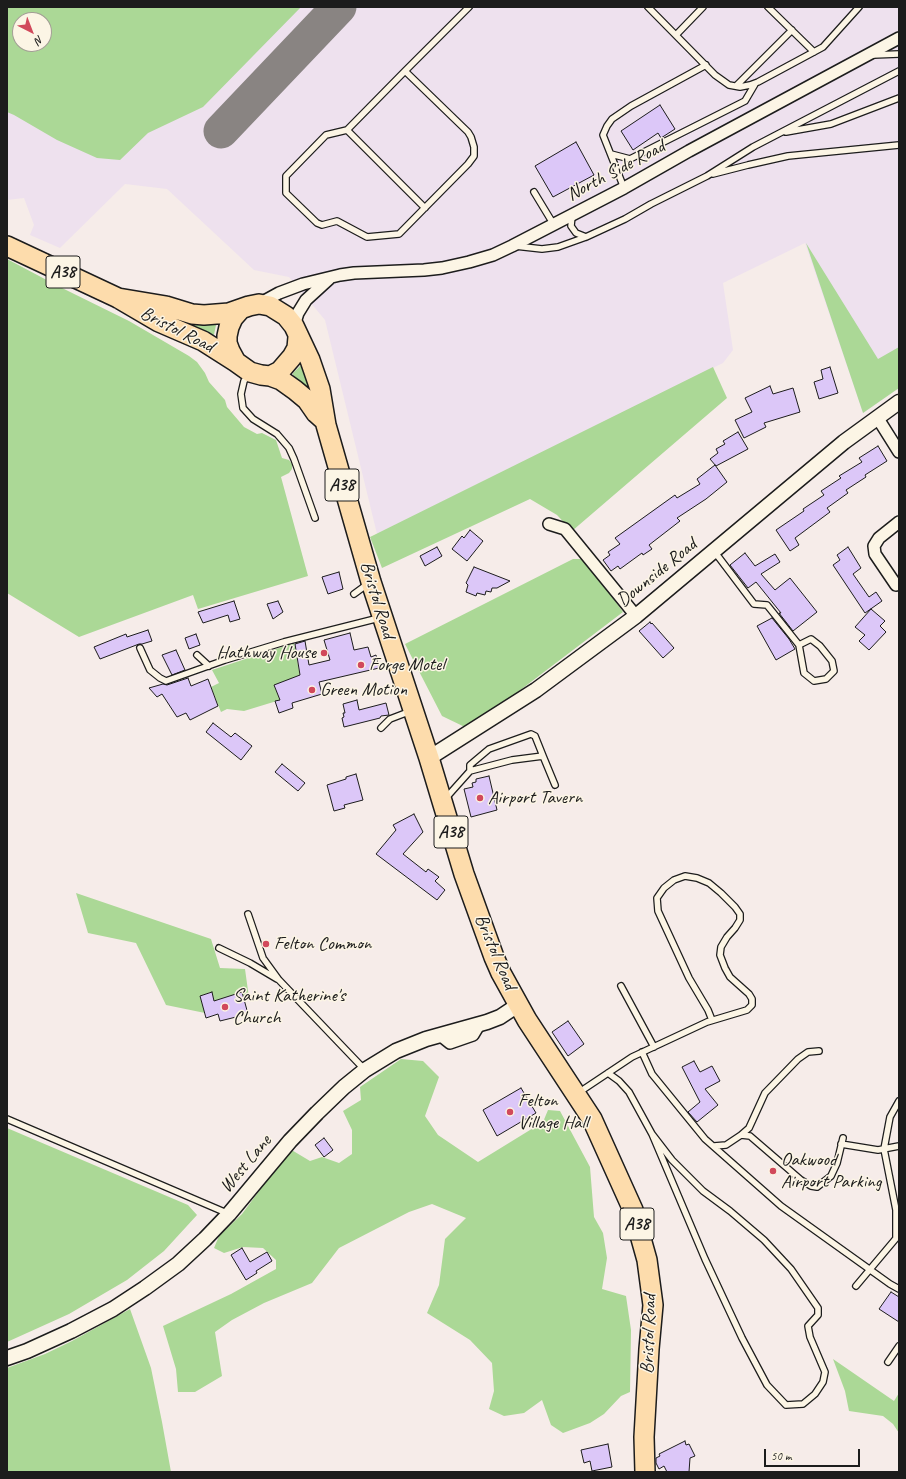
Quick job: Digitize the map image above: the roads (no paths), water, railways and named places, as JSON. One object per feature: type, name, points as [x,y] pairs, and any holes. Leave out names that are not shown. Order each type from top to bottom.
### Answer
[{"type":"highway","name":"Bristol Road","points":[[7,246],[118,298],[159,322],[203,341],[243,367]]},
{"type":"highway","name":"Bristol Road","points":[[118,298],[166,306],[192,314],[204,315],[229,313],[240,310]]},
{"type":"highway","points":[[259,304],[270,306],[286,316],[296,332],[297,348],[292,357],[280,371],[270,376],[261,375],[243,367],[230,351],[227,336],[233,318],[240,310],[259,304]]},
{"type":"highway","name":"Bristol Road","points":[[296,332],[315,372],[322,396],[325,421],[371,582],[429,758],[464,874],[494,957],[518,1005],[592,1119],[633,1210],[647,1260],[653,1305],[644,1437],[645,1472]]},
{"type":"highway","name":"Bristol Road","points":[[270,376],[281,380],[295,390],[307,400],[316,413],[325,421]]},
{"type":"street","name":"North Side Road","points":[[259,304],[279,293],[303,284],[331,277],[354,273],[417,271],[442,268],[482,258],[512,246],[624,188],[689,151],[899,38]]},
{"type":"street","points":[[296,332],[298,313],[306,300],[331,277]]},
{"type":"street","name":"Downside Road","points":[[429,758],[536,690],[636,616],[844,442],[899,402]]},
{"type":"street","points":[[877,417],[899,452]]},
{"type":"street","points":[[894,586],[875,554],[874,546],[879,538],[899,522]]},
{"type":"street","points":[[549,524],[564,529],[636,616]]},
{"type":"street","name":"West Lane","points":[[7,1358],[27,1351],[71,1331],[113,1309],[178,1264],[229,1214],[290,1141],[344,1087],[365,1070],[396,1051],[426,1039],[479,1024],[500,1016],[518,1005]]},
{"type":"lane","points":[[405,71],[468,132],[474,147],[474,156],[468,164],[399,234],[367,237],[337,221],[322,225],[319,224],[286,193],[286,176],[326,135],[347,130],[405,71],[469,7]]},
{"type":"lane","points":[[648,7],[722,81],[729,85],[736,86],[755,84],[823,47],[859,7]]},
{"type":"lane","points":[[676,35],[703,7]]},
{"type":"lane","points":[[768,7],[814,52]]},
{"type":"lane","points":[[736,86],[792,30]]},
{"type":"lane","points":[[869,55],[899,54]]},
{"type":"lane","points":[[624,188],[603,136],[607,126],[612,119],[631,106],[706,65]]},
{"type":"lane","points":[[512,246],[542,249],[558,247],[586,237],[625,219],[651,204],[707,176],[752,147],[899,71]]},
{"type":"lane","points":[[610,154],[630,159],[745,101],[755,84]]},
{"type":"lane","points":[[779,133],[831,124],[899,99]]},
{"type":"lane","points":[[347,130],[425,208]]},
{"type":"lane","points":[[707,176],[788,156],[899,145]]},
{"type":"lane","points":[[534,192],[554,225]]},
{"type":"lane","points":[[572,215],[571,226],[576,233],[586,237]]},
{"type":"lane","points":[[243,367],[244,381],[241,394],[243,408],[253,419],[277,434],[289,448],[315,518]]},
{"type":"lane","points":[[714,551],[754,604],[767,605],[799,645],[804,673],[814,681],[826,679],[834,671],[832,662],[816,642],[811,639],[799,645]]},
{"type":"lane","points":[[354,594],[371,582]]},
{"type":"lane","points":[[140,648],[150,670],[166,681],[284,642],[382,617]]},
{"type":"lane","points":[[197,655],[209,666]]},
{"type":"lane","points":[[381,728],[390,719],[413,711]]},
{"type":"lane","points":[[470,771],[470,765],[489,749],[531,734],[535,736],[554,785]]},
{"type":"lane","points":[[442,802],[470,771],[512,760],[543,756]]},
{"type":"lane","points":[[576,1094],[632,1057],[712,1020],[747,1010],[752,1005],[752,999],[749,994],[730,977],[720,955],[721,947],[740,920],[740,914],[721,893],[709,883],[697,878],[685,876],[674,880],[664,888],[657,898],[658,911],[689,978],[708,1010],[712,1020]]},
{"type":"lane","points":[[248,914],[263,958],[279,980],[365,1070]]},
{"type":"lane","points":[[219,948],[250,963],[279,980]]},
{"type":"lane","points":[[621,986],[654,1047]]},
{"type":"lane","points":[[714,1146],[726,1144],[749,1128],[765,1092],[798,1059],[808,1052],[819,1051]]},
{"type":"lane","points":[[642,1052],[652,1074],[705,1138],[781,1206],[899,1289]]},
{"type":"lane","points":[[608,1073],[628,1092],[652,1134],[705,1259],[742,1338],[767,1385],[786,1405],[803,1404],[815,1394],[823,1382],[825,1372],[810,1337],[808,1326],[818,1315],[818,1308],[792,1269],[764,1240],[730,1211],[702,1191],[672,1160],[652,1134]]},
{"type":"lane","points":[[856,1286],[898,1236],[896,1210],[884,1148],[890,1117],[899,1100]]},
{"type":"lane","points":[[7,1119],[229,1214]]},
{"type":"lane","points":[[741,1135],[750,1136],[800,1180],[810,1186],[817,1187],[831,1176],[837,1162],[842,1141],[878,1150],[899,1146]]},
{"type":"lane","points":[[888,1362],[899,1346]]},
{"type":"place","name":"Hathway House","points":[[324,653]]},
{"type":"place","name":"Forge Motel","points":[[361,665]]},
{"type":"place","name":"Green Motion","points":[[312,690]]},
{"type":"place","name":"Airport Tavern","points":[[480,798]]},
{"type":"place","name":"Felton Common","points":[[266,944]]},
{"type":"place","name":"Saint Katherine's Church","points":[[225,1007]]},
{"type":"place","name":"Felton Village Hall","points":[[510,1112]]},
{"type":"place","name":"Oakwood Airport Parking","points":[[773,1171]]}]
